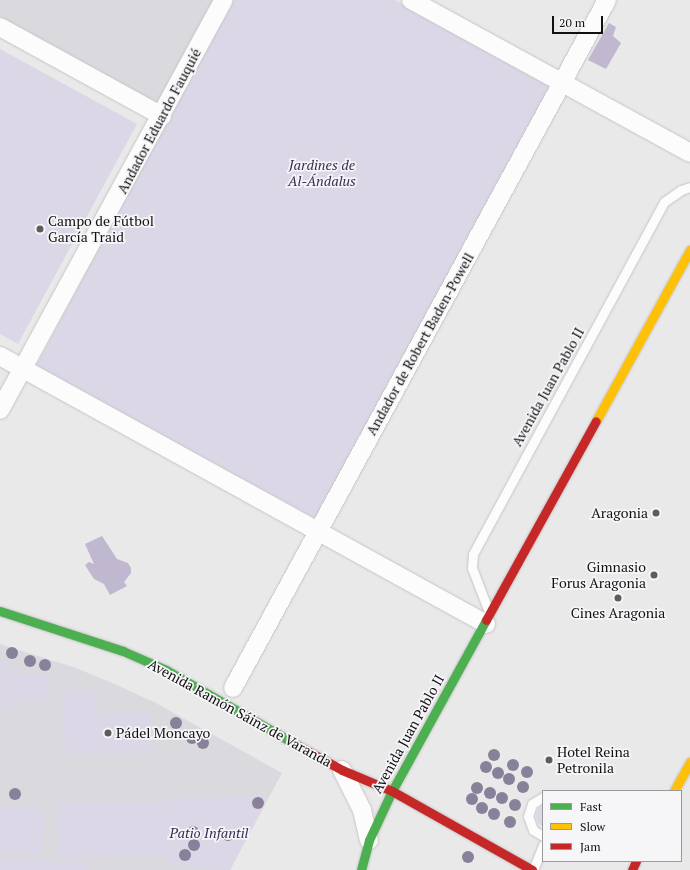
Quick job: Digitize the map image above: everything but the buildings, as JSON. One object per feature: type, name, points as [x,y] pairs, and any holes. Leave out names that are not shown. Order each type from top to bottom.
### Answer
[{"type":"street","name":"Andador Eduardo Fauquié","points":[[0,410],[24,369],[224,0]]},
{"type":"street","points":[[411,0],[690,153]]},
{"type":"street","name":"Andador de Robert Baden-Powell","points":[[233,688],[563,84],[607,0]]},
{"type":"street","points":[[0,27],[162,116]]},
{"type":"street","name":"Avenida Juan Pablo II","points":[[361,870],[369,840],[392,791],[488,620],[690,250]]},
{"type":"street","points":[[0,356],[318,531],[488,620]]},
{"type":"street","name":"Avenida Ramón Sáinz de Varanda","points":[[0,611],[146,660],[237,709],[342,770],[392,791],[533,870]]},
{"type":"street","points":[[675,790],[690,762]]},
{"type":"street","name":"Avenida Ramón Sáinz de Varanda","points":[[342,770],[362,810],[369,840]]},
{"type":"lane","name":"Avenida Juan Pablo II","points":[[488,620],[472,568],[474,554],[664,202],[680,190],[690,187]]},
{"type":"lane","points":[[542,798],[532,804],[528,816],[533,830],[542,835]]},
{"type":"lane","points":[[533,870],[542,847]]},
{"type":"shaded area","points":[[0,0],[216,0],[158,107],[0,19]]},
{"type":"shaded area","points":[[609,23],[616,27],[613,36],[621,43],[606,69],[588,60]]},
{"type":"shaded area","points":[[102,536],[117,559],[128,563],[131,568],[131,573],[124,582],[127,586],[110,595],[104,584],[94,579],[85,565],[89,562],[94,564],[85,544]]},
{"type":"shaded area","points":[[0,644],[76,668],[154,702],[282,773],[230,870],[0,870]]},
{"type":"green space","name":"Jardines de Al-Ándalus","points":[[232,0],[395,0],[553,86],[318,520],[36,366]]},
{"type":"green space","name":"Campo de Fútbol García Traid","points":[[0,49],[137,124],[18,344],[0,334]]},
{"type":"green space","points":[[0,661],[9,661],[10,676],[47,675],[48,701],[12,701],[12,709],[0,709]]},
{"type":"green space","name":"Pádel Moncayo","points":[[96,689],[97,714],[151,713],[153,753],[65,754],[63,690]]},
{"type":"green space","name":"Patio Infantil","points":[[268,797],[230,870],[211,870],[166,862],[165,855],[59,858],[57,804],[166,802],[167,798]]},
{"type":"green space","points":[[0,805],[44,808],[42,854],[0,852]]},
{"type":"green space","points":[[542,806],[542,826],[538,823],[536,816],[538,809]]},
{"type":"green space","points":[[0,858],[90,862],[89,870],[0,870]]},
{"type":"traffic: fast","points":[[0,611],[123,651],[166,670],[304,749]]},
{"type":"traffic: fast","points":[[361,870],[369,840],[392,791],[486,620]]},
{"type":"traffic: slow","points":[[596,421],[690,250]]},
{"type":"traffic: slow","points":[[675,790],[690,762]]},
{"type":"traffic: jam","points":[[486,620],[596,421]]},
{"type":"traffic: jam","points":[[304,749],[342,770],[392,791],[532,870]]},
{"type":"traffic: jam","points":[[632,870],[636,862]]},
{"type":"place","name":"Campo de Fútbol García Traid","points":[[40,229]]},
{"type":"place","name":"Aragonia","points":[[656,513]]},
{"type":"place","name":"Gimnasio Forus Aragonia","points":[[654,575]]},
{"type":"place","name":"Cines Aragonia","points":[[618,598]]},
{"type":"place","name":"Pádel Moncayo","points":[[108,733]]},
{"type":"place","name":"Hotel Reina Petronila","points":[[549,760]]}]
